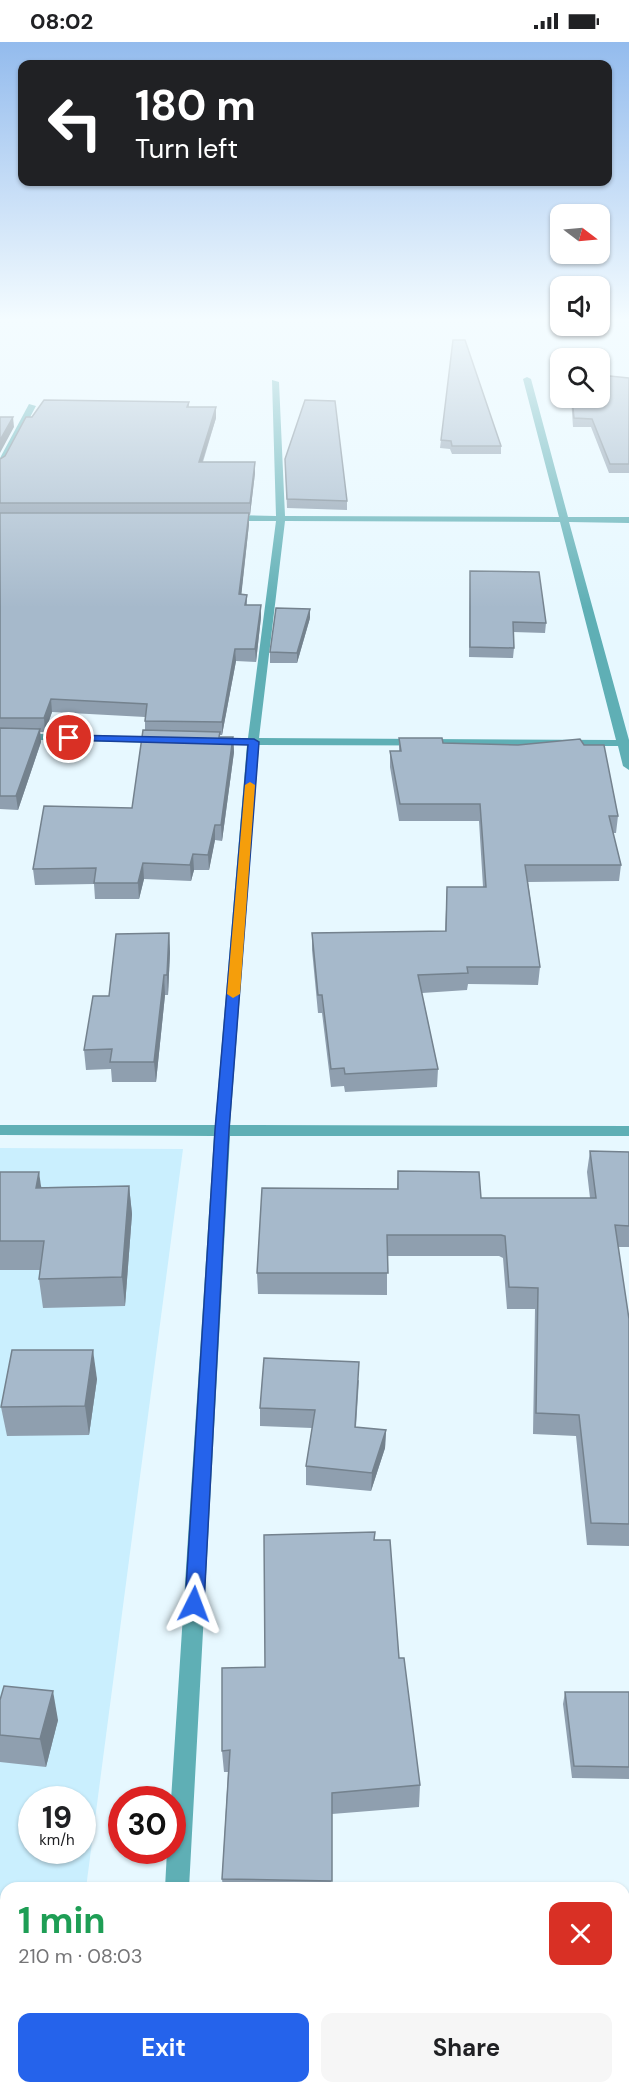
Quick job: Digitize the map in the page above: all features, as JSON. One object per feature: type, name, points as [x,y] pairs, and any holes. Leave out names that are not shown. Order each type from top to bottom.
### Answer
[{"type":"street","points":[[0,466],[26,417]]},
{"type":"street","points":[[177,1882],[222,1130],[254,742],[281,518],[277,417]]},
{"type":"street","points":[[537,417],[626,742],[629,766]]},
{"type":"street","points":[[222,518],[629,520]]},
{"type":"street","points":[[0,736],[173,740]]},
{"type":"street","points":[[196,741],[626,742]]},
{"type":"street","points":[[0,1130],[629,1131]]},
{"type":"shaded area","points":[[0,1148],[183,1149],[96,1812],[96,1786],[18,1786],[18,1864],[89,1864],[87,1882],[0,1882]]},
{"type":"building","points":[[0,417],[13,417],[0,440]]},
{"type":"building","points":[[26,417],[213,417],[199,462],[255,462],[250,503],[0,503],[0,459],[5,456]]},
{"type":"building","points":[[299,417],[337,417],[347,501],[287,499],[285,459]]},
{"type":"building","points":[[444,417],[491,417],[501,446],[452,446],[451,441],[441,440]]},
{"type":"building","points":[[574,417],[629,417],[629,464],[610,464],[592,419]]},
{"type":"building","points":[[0,513],[249,513],[239,594],[247,595],[245,605],[261,605],[255,649],[235,649],[222,722],[145,721],[147,704],[51,699],[44,718],[0,718]]},
{"type":"building","points":[[470,571],[539,572],[546,623],[513,622],[514,648],[470,647]]},
{"type":"building","points":[[276,608],[310,609],[297,653],[270,652]]},
{"type":"building","points":[[0,728],[40,729],[16,796],[0,796]]},
{"type":"building","points":[[143,730],[220,732],[219,737],[233,737],[221,825],[215,825],[208,855],[193,854],[190,865],[143,863],[138,883],[94,883],[96,868],[33,869],[44,806],[132,808]]},
{"type":"building","points":[[399,738],[442,738],[443,743],[518,745],[580,739],[584,745],[604,745],[618,816],[609,816],[621,865],[525,865],[540,967],[467,967],[468,973],[418,975],[438,1069],[345,1074],[344,1068],[331,1069],[322,995],[318,995],[312,933],[446,931],[447,887],[486,887],[480,804],[400,804],[390,751],[401,751]]},
{"type":"building","points":[[169,933],[167,975],[164,975],[154,1062],[110,1062],[112,1049],[84,1050],[93,996],[109,996],[116,934]]},
{"type":"building","points":[[590,1151],[629,1152],[629,1226],[615,1225],[629,1319],[629,1524],[591,1523],[579,1415],[536,1413],[538,1288],[509,1287],[505,1236],[387,1235],[388,1273],[257,1273],[262,1188],[398,1189],[398,1171],[479,1172],[481,1198],[596,1198]]},
{"type":"building","points":[[0,1172],[39,1172],[36,1188],[129,1186],[122,1277],[39,1279],[44,1241],[0,1241]]},
{"type":"building","points":[[12,1350],[93,1350],[85,1406],[1,1407]]},
{"type":"building","points":[[264,1358],[359,1362],[355,1427],[386,1430],[372,1473],[306,1466],[315,1410],[260,1408]]},
{"type":"building","points":[[375,1532],[374,1540],[390,1540],[399,1658],[404,1658],[420,1785],[332,1793],[332,1881],[222,1879],[230,1750],[222,1751],[222,1668],[265,1667],[264,1535]]},
{"type":"building","points":[[4,1686],[53,1691],[40,1739],[0,1735],[0,1700]]},
{"type":"building","points":[[565,1692],[629,1692],[629,1767],[574,1766]]},
{"type":"slow traffic","points":[[233,994],[250,785]]},
{"type":"route","points":[[69,738],[254,742],[222,1130],[194,1604]]}]
